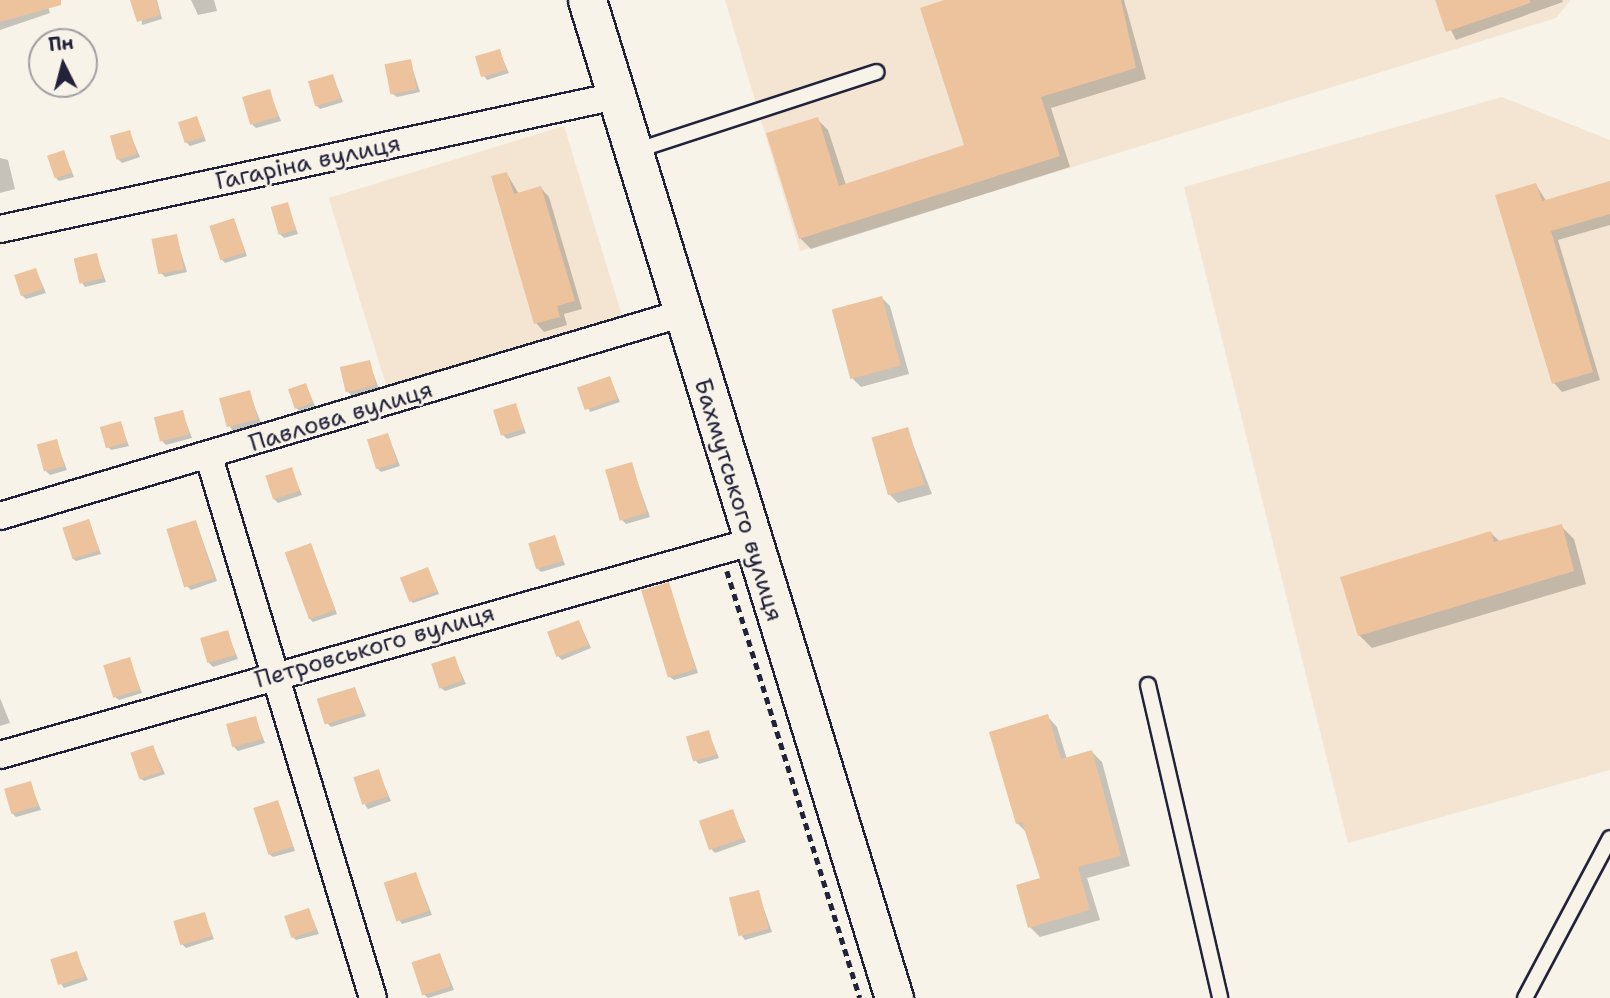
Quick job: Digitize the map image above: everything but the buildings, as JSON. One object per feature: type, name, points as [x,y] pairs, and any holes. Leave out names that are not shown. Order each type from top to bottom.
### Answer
[{"type":"main road","name":"Бахмутського вулиця","points":[[587,0],[680,314],[736,546],[894,998]]},
{"type":"street","name":"Гагаріна вулиця","points":[[0,229],[616,96]]},
{"type":"street","name":"Павлова вулиця","points":[[0,516],[209,457],[680,314]]},
{"type":"street","points":[[209,457],[278,674],[373,998]]},
{"type":"street","name":"Петровського вулиця","points":[[0,755],[736,546]]},
{"type":"lane","points":[[632,152],[876,72]]},
{"type":"lane","points":[[1148,685],[1220,998]]},
{"type":"lane","points":[[1525,998],[1610,838]]},
{"type":"path","points":[[736,546],[860,998]]},
{"type":"shaded area","points":[[725,0],[1571,0],[1556,18],[800,251]]},
{"type":"shaded area","points":[[1502,97],[1610,140],[1610,770],[1348,843],[1184,187]]},
{"type":"shaded area","points":[[564,126],[624,323],[389,395],[329,198]]}]
